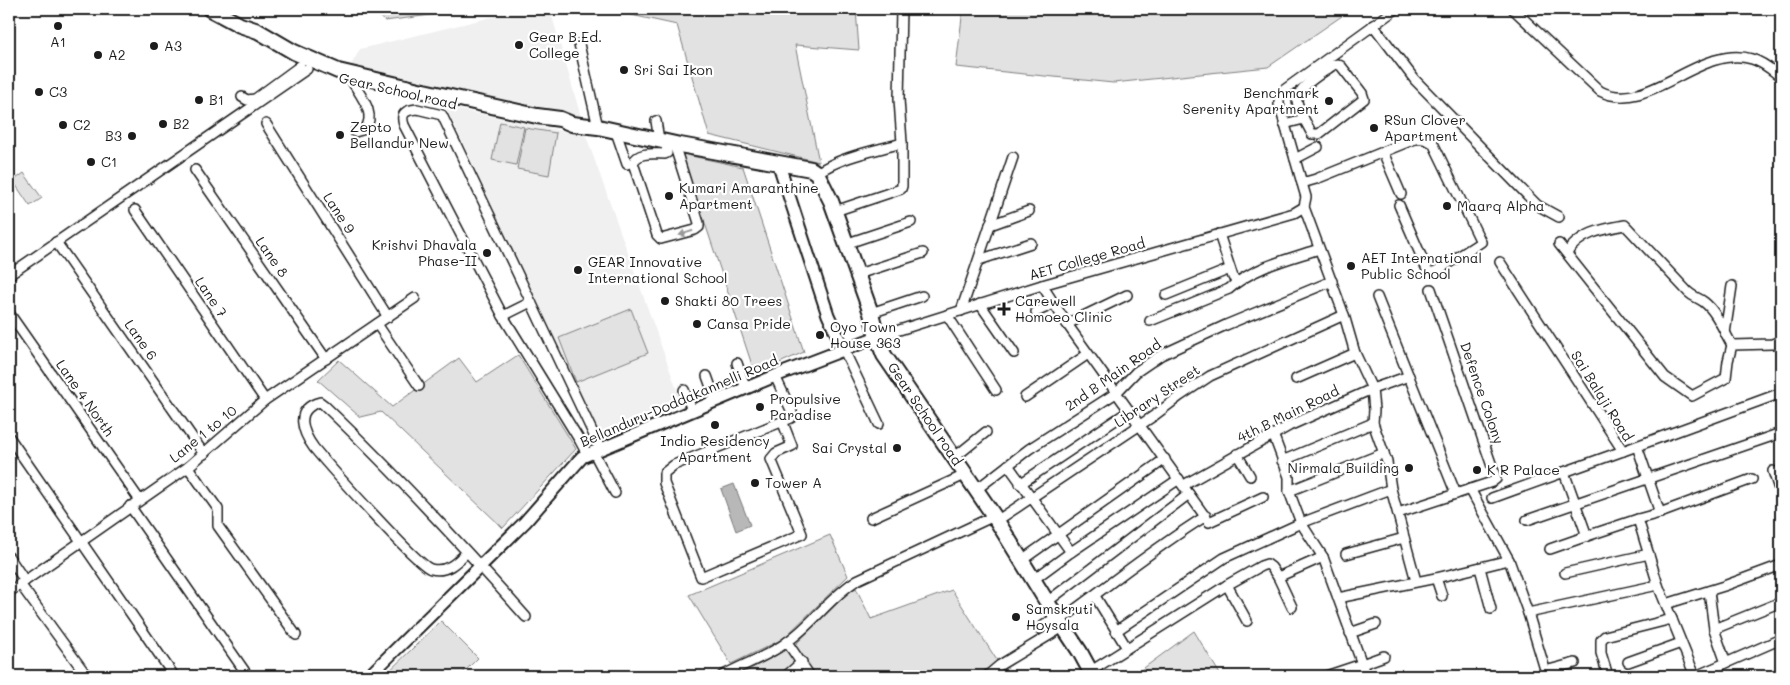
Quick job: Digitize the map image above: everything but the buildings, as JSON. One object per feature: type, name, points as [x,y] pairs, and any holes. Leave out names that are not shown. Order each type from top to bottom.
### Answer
[{"type":"main road","name":"Gear School road","points":[[210,9],[240,25],[258,31],[294,52],[312,68],[338,71],[422,99]]},
{"type":"main road","name":"Gear School road","points":[[240,25],[250,37],[312,68],[352,81],[422,99],[560,119],[568,124],[622,129],[666,142],[778,162],[811,169],[817,173],[832,201],[848,243],[884,354],[996,518],[1092,674]]},
{"type":"street","points":[[835,212],[901,189],[902,186],[899,100],[901,9]]},
{"type":"street","points":[[1396,9],[1281,93],[1279,104],[1306,197],[1304,207],[1344,315],[1355,353],[1372,389],[1373,423],[1384,453],[1391,489],[1416,581]]},
{"type":"street","points":[[1512,9],[1600,91],[1610,96],[1621,97],[1638,94],[1708,62],[1728,58],[1752,59],[1781,77]]},
{"type":"street","points":[[1373,25],[1415,80],[1503,171],[1537,205],[1559,217]]},
{"type":"street","points":[[579,44],[598,127]]},
{"type":"street","points":[[1333,65],[1341,66],[1362,93],[1364,99],[1319,134],[1312,134],[1304,119],[1297,103],[1300,91],[1333,65]]},
{"type":"street","points":[[242,97],[247,100],[255,99],[312,68]]},
{"type":"street","points":[[9,275],[312,68]]},
{"type":"street","points":[[352,81],[368,111],[370,119],[365,129],[355,132]]},
{"type":"street","points":[[593,451],[580,441],[503,316],[404,125],[402,118],[404,113],[422,99],[442,115],[531,302],[593,451],[615,493]]},
{"type":"street","points":[[1284,124],[1304,119]]},
{"type":"street","points":[[656,121],[666,142],[699,223],[695,230],[661,239],[656,235],[632,163],[635,157],[640,155],[667,153],[666,142]]},
{"type":"street","name":"Lane 9","points":[[266,124],[388,316]]},
{"type":"street","points":[[622,129],[627,164]]},
{"type":"street","points":[[1302,183],[1415,139],[1422,138],[1433,142],[1480,242],[1438,270],[1428,272],[1399,205]]},
{"type":"street","points":[[817,173],[827,166],[902,143]]},
{"type":"street","points":[[1295,160],[1318,147]]},
{"type":"street","points":[[1383,152],[1401,194]]},
{"type":"street","points":[[961,311],[1013,157]]},
{"type":"street","points":[[778,162],[828,315],[879,424]]},
{"type":"street","name":"Lane 8","points":[[195,170],[326,359]]},
{"type":"street","name":"AET College Road","points":[[877,337],[1042,285],[1294,213],[1304,207]]},
{"type":"street","name":"Lane 7","points":[[134,210],[265,400]]},
{"type":"street","points":[[990,225],[1029,211]]},
{"type":"street","points":[[848,243],[911,222]]},
{"type":"street","points":[[1559,244],[1665,377],[1692,396],[1726,378],[1732,346],[1712,310],[1703,301],[1694,298],[1625,225],[1607,228],[1583,236],[1572,244],[1567,253]]},
{"type":"street","points":[[1219,234],[1230,269],[1237,282]]},
{"type":"street","name":"Lane 6","points":[[56,242],[204,454]]},
{"type":"street","points":[[979,260],[1030,243]]},
{"type":"street","points":[[1150,321],[1229,289],[1259,269],[1319,249]]},
{"type":"street","points":[[858,274],[923,253]]},
{"type":"street","name":"Sai Balaji Road","points":[[1492,498],[1623,451],[1499,266]]},
{"type":"street","points":[[1166,295],[1230,269]]},
{"type":"street","name":"2nd B Main Road","points":[[977,489],[1029,449],[1116,393],[1136,372],[1161,355],[1332,281]]},
{"type":"street","points":[[1042,285],[1088,354],[1209,522],[1263,497]]},
{"type":"street","points":[[1725,333],[1732,286]]},
{"type":"street","name":"Defence Colony","points":[[1432,289],[1456,352],[1496,479],[1470,490]]},
{"type":"street","points":[[1067,324],[1127,295]]},
{"type":"street","points":[[871,313],[922,296]]},
{"type":"street","points":[[1377,297],[1456,494]]},
{"type":"street","name":"Lane 1 to 10","points":[[9,592],[139,499],[188,467],[265,400],[415,298]]},
{"type":"street","points":[[503,316],[531,302]]},
{"type":"street","points":[[980,304],[1014,353]]},
{"type":"street","points":[[1036,312],[1054,304]]},
{"type":"street","name":"Lane 4 North","points":[[9,313],[139,499]]},
{"type":"street","points":[[946,315],[996,390]]},
{"type":"street","name":"Library Street","points":[[722,676],[754,662],[788,642],[804,629],[844,589],[857,580],[996,518],[1031,498],[1210,376],[1344,315]]},
{"type":"street","points":[[377,324],[419,386]]},
{"type":"street","name":"Bellanduru-Doddakannelli Road","points":[[369,676],[525,522],[582,457],[775,376],[806,368],[877,337]]},
{"type":"street","points":[[1732,346],[1772,344],[1781,341]]},
{"type":"street","points":[[1296,379],[1355,353]]},
{"type":"street","points":[[1025,397],[1088,354]]},
{"type":"street","points":[[738,364],[746,388]]},
{"type":"street","points":[[708,376],[716,401]]},
{"type":"street","points":[[775,376],[792,412],[792,418],[674,465],[664,473],[664,483],[702,577],[802,534],[771,459],[776,453],[792,446],[783,423]]},
{"type":"street","name":"4th B Main Road","points":[[1033,580],[1070,552],[1181,482],[1273,434],[1372,389],[1409,376]]},
{"type":"street","points":[[684,390],[692,410]]},
{"type":"street","points":[[1623,451],[1781,393]]},
{"type":"street","points":[[467,552],[455,564],[445,569],[426,568],[314,448],[305,436],[302,428],[305,412],[315,403],[320,402],[324,405],[369,448],[481,566],[526,617]]},
{"type":"street","points":[[1020,484],[1129,410]]},
{"type":"street","points":[[1282,462],[1373,423]]},
{"type":"street","points":[[954,457],[986,432]]},
{"type":"street","points":[[1527,520],[1781,433]]},
{"type":"street","points":[[1273,434],[1289,477],[1289,492],[1301,523],[1323,557],[1365,676]]},
{"type":"street","points":[[9,437],[174,676]]},
{"type":"street","points":[[1638,446],[1660,512]]},
{"type":"street","points":[[1289,492],[1384,453]]},
{"type":"street","points":[[1237,454],[1250,476]]},
{"type":"street","points":[[1022,560],[1165,459]]},
{"type":"street","points":[[1008,466],[1070,552]]},
{"type":"street","points":[[188,467],[218,509],[218,526],[296,635]]},
{"type":"street","points":[[1773,471],[1781,492]]},
{"type":"street","points":[[1564,472],[1587,536]]},
{"type":"street","points":[[871,518],[967,474]]},
{"type":"street","points":[[1550,549],[1752,479]]},
{"type":"street","points":[[1116,631],[1224,558],[1301,523],[1391,489]]},
{"type":"street","points":[[1398,513],[1470,490],[1509,560],[1528,613],[1546,674],[1575,663]]},
{"type":"street","points":[[1046,602],[1189,494]]},
{"type":"street","points":[[130,506],[248,676]]},
{"type":"street","points":[[987,676],[1095,596],[1114,579],[1206,516]]},
{"type":"street","points":[[1638,518],[1658,585],[1696,676],[1781,639]]},
{"type":"street","points":[[1346,554],[1404,538]]},
{"type":"street","points":[[1565,573],[1649,554]]},
{"type":"street","points":[[9,557],[23,583],[87,676]]},
{"type":"street","points":[[1278,577],[1323,557]]},
{"type":"street","points":[[1338,598],[1436,578],[1509,560]]},
{"type":"street","points":[[1092,674],[1127,648],[1227,584],[1261,566],[1267,564],[1271,567],[1278,577],[1292,607]]},
{"type":"street","points":[[1666,604],[1781,565]]},
{"type":"street","points":[[1480,568],[1490,609]]},
{"type":"street","points":[[1436,578],[1442,596]]},
{"type":"street","points":[[1227,584],[1247,621]]},
{"type":"street","points":[[1528,613],[1658,585]]},
{"type":"street","points":[[1709,591],[1714,629],[1726,663]]},
{"type":"street","points":[[1095,596],[1127,648]]},
{"type":"street","points":[[1714,629],[1781,602]]},
{"type":"street","points":[[1608,676],[1600,647],[1601,640],[1605,636],[1672,619]]},
{"type":"street","points":[[1040,629],[1060,622]]},
{"type":"street","points":[[1350,633],[1376,624]]},
{"type":"street","points":[[788,642],[810,676]]},
{"type":"street","points":[[1628,662],[1682,643]]},
{"type":"street","points":[[1326,676],[1384,656]]},
{"type":"street","points":[[786,676],[802,662]]},
{"type":"shaded area","points":[[371,9],[476,9],[385,21]]},
{"type":"shaded area","points":[[525,9],[550,9],[581,117],[403,82],[350,67],[360,49]]},
{"type":"shaded area","points":[[604,9],[856,9],[859,50],[795,45],[819,162],[709,135],[677,25]]},
{"type":"shaded area","points":[[963,9],[1352,9],[1268,67],[1113,83],[956,67]]},
{"type":"shaded area","name":"GEAR Innovative International School","points":[[446,107],[586,136],[682,404],[601,437]]},
{"type":"shaded area","points":[[500,122],[524,127],[516,165],[492,160]]},
{"type":"shaded area","points":[[525,128],[556,133],[549,175],[517,169]]},
{"type":"shaded area","points":[[682,154],[743,167],[804,352],[755,374]]},
{"type":"shaded area","points":[[24,173],[42,198],[30,206],[13,181]]},
{"type":"shaded area","points":[[631,309],[648,353],[576,382],[559,338]]},
{"type":"shaded area","points":[[518,355],[576,449],[503,528],[381,412],[360,417],[318,380],[339,360],[392,407],[459,358],[477,382]]},
{"type":"shaded area","points":[[734,484],[750,525],[736,531],[721,489]]},
{"type":"shaded area","points":[[830,535],[848,576],[783,639],[731,664],[689,595]]},
{"type":"shaded area","points":[[856,588],[871,619],[952,590],[1007,676],[738,676],[796,644],[849,592]]},
{"type":"shaded area","points":[[441,621],[478,658],[460,676],[384,676]]},
{"type":"shaded area","points":[[1194,631],[1221,676],[1138,676],[1137,673]]},
{"type":"place","name":"A1","points":[[58,26]]},
{"type":"place","name":"Gear B.Ed. College","points":[[519,45]]},
{"type":"place","name":"A3","points":[[154,46]]},
{"type":"place","name":"A2","points":[[98,55]]},
{"type":"place","name":"Sri Sai Ikon","points":[[624,70]]},
{"type":"place","name":"C3","points":[[39,92]]},
{"type":"place","name":"B1","points":[[199,100]]},
{"type":"place","name":"Benchmark Serenity Apartment","points":[[1329,101]]},
{"type":"place","name":"B2","points":[[163,124]]},
{"type":"place","name":"C2","points":[[63,125]]},
{"type":"place","name":"RSun Clover Apartment","points":[[1374,128]]},
{"type":"place","name":"Zepto Bellandur New","points":[[340,135]]},
{"type":"place","name":"B3","points":[[132,136]]},
{"type":"place","name":"C1","points":[[91,162]]},
{"type":"place","name":"Kumari Amaranthine Apartment","points":[[669,196]]},
{"type":"place","name":"Maarq Alpha","points":[[1447,206]]},
{"type":"place","name":"Krishvi Dhavala Phase-II","points":[[487,253]]},
{"type":"place","name":"AET International Public School","points":[[1351,266]]},
{"type":"place","name":"GEAR Innovative International School","points":[[578,270]]},
{"type":"place","name":"Shakti 80 Trees","points":[[665,301]]},
{"type":"place","name":"Carewell Homoeo Clinic","points":[[1004,309]]},
{"type":"place","name":"Cansa Pride","points":[[697,324]]},
{"type":"place","name":"Oyo Town House 363","points":[[820,335]]},
{"type":"place","name":"Propulsive Paradise","points":[[760,407]]},
{"type":"place","name":"Indio Residency Apartment","points":[[715,425]]},
{"type":"place","name":"Sai Crystal","points":[[897,448]]},
{"type":"place","name":"Nirmala Building","points":[[1409,468]]},
{"type":"place","name":"K R Palace","points":[[1477,470]]},
{"type":"place","name":"Tower A","points":[[755,483]]},
{"type":"place","name":"Samskruti Hoysala","points":[[1016,617]]}]
